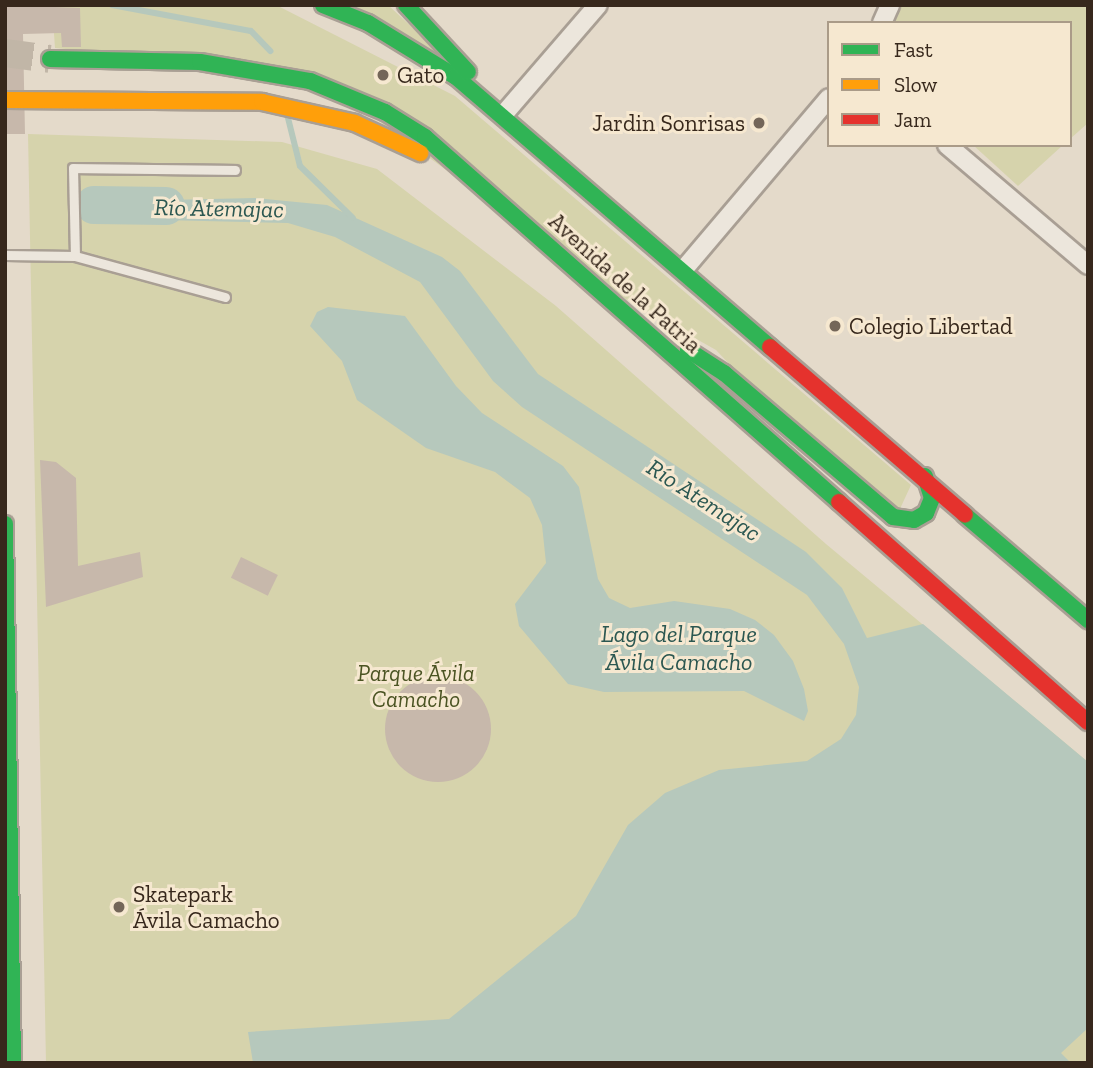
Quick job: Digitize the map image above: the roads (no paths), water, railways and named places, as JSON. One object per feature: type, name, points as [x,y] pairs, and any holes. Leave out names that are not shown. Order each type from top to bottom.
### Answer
[{"type":"main road","name":"Avenida de la Patria","points":[[324,5],[412,48],[503,115],[925,475],[1088,620]]},
{"type":"main road","points":[[406,5],[503,115]]},
{"type":"main road","name":"Avenida de la Patria","points":[[50,59],[200,62],[310,81],[385,112],[425,137],[1088,722]]},
{"type":"main road","points":[[5,100],[261,102],[295,107],[391,138],[485,188]]},
{"type":"main road","points":[[609,299],[724,373],[893,517],[914,520],[926,513],[932,498],[925,475]]},
{"type":"main road","points":[[5,524],[13,1063]]},
{"type":"street","points":[[503,115],[598,5]]},
{"type":"street","points":[[883,21],[890,5]]},
{"type":"street","points":[[684,269],[827,100]]},
{"type":"street","points":[[949,147],[1088,265]]},
{"type":"lane","points":[[75,256],[73,169],[235,170]]},
{"type":"lane","points":[[5,256],[75,256],[225,297]]},
{"type":"water","points":[[255,198],[327,205],[442,257],[460,271],[538,374],[806,552],[842,588],[867,638],[923,624],[1088,762],[1088,1028],[1061,1053],[1071,1063],[253,1063],[248,1032],[449,1019],[576,916],[628,825],[665,793],[719,770],[807,761],[841,739],[856,715],[859,687],[844,644],[807,595],[522,407],[493,381],[420,282],[335,237],[288,223],[121,219],[114,206],[122,201]]},
{"type":"water","name":"Lago del Parque Ávila Camacho","points":[[328,307],[405,316],[456,386],[482,413],[563,466],[579,487],[598,579],[609,598],[630,608],[674,601],[730,609],[755,620],[774,635],[793,661],[804,689],[808,711],[804,721],[744,691],[604,692],[568,684],[519,626],[515,604],[546,563],[542,525],[530,498],[495,472],[426,448],[357,400],[342,361],[310,326],[317,312]]},
{"type":"waterway","points":[[112,5],[251,31],[270,51]]},
{"type":"waterway","points":[[288,118],[300,166],[353,218]]},
{"type":"waterway","name":"Río Atemajac","points":[[94,205],[166,206]]},
{"type":"tunnel","points":[[5,53],[50,59]]},
{"type":"place","name":"Gato","points":[[383,75]]},
{"type":"place","name":"Jardin Sonrisas","points":[[759,123]]},
{"type":"place","name":"Colegio Libertad","points":[[835,326]]},
{"type":"place","name":"Skatepark Ávila Camacho","points":[[119,907]]},
{"type":"park label","name":"Parque Ávila Camacho","points":[[416,686]]}]
